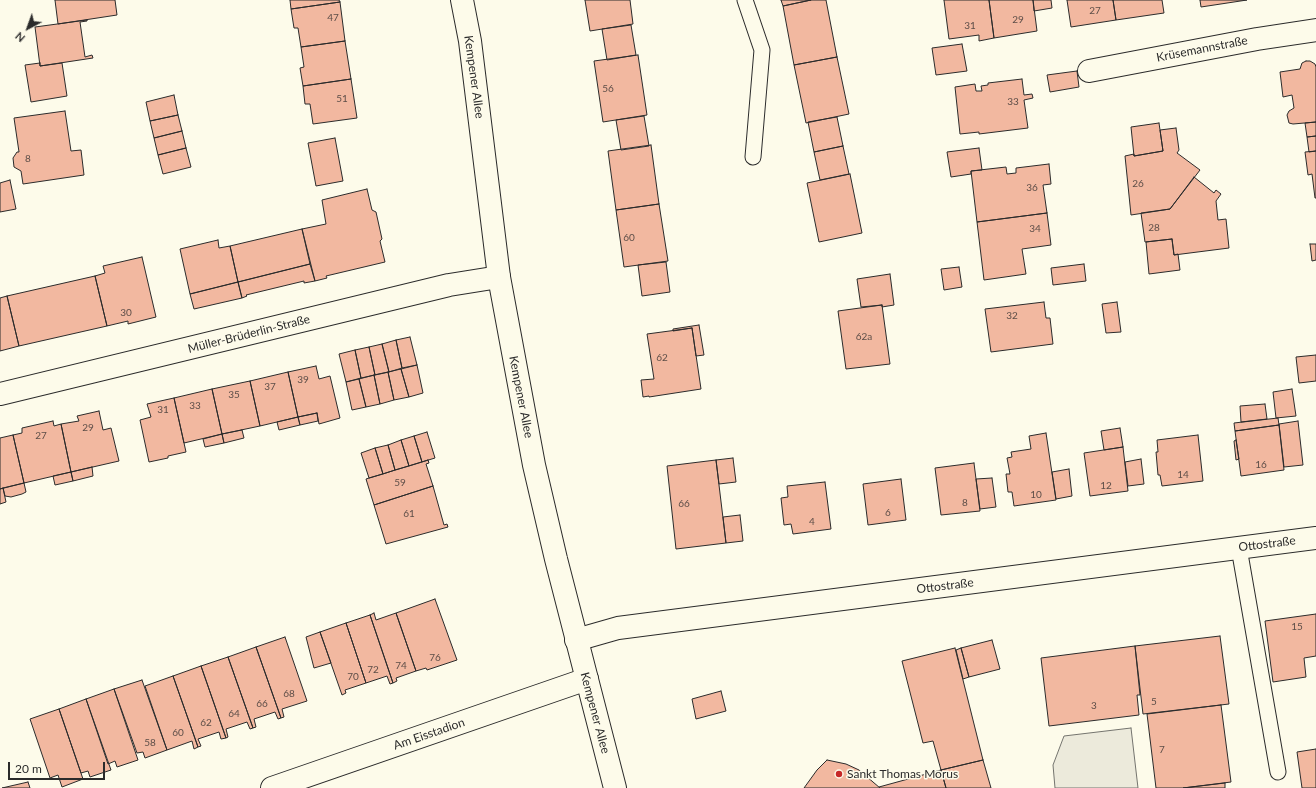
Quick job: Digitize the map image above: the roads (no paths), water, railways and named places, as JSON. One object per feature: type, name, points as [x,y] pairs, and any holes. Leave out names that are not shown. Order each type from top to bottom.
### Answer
[{"type":"street","name":"Kempener Allee","points":[[462,0],[470,41],[499,277],[534,465],[576,640],[615,788]]},
{"type":"street","name":"Krüsemannstraße","points":[[1089,71],[1257,39],[1316,30]]},
{"type":"street","name":"Müller-Brüderlin-Straße","points":[[0,394],[449,285],[499,277]]},
{"type":"street","name":"Ottostraße","points":[[576,640],[618,628],[1316,538]]},
{"type":"street","name":"Am Eisstadion","points":[[272,788],[587,679]]},
{"type":"lane","points":[[745,0],[762,50],[753,157]]},
{"type":"lane","points":[[1239,548],[1278,772]]},
{"type":"place","name":"Sankt Thomas Morus","points":[[839,774]]}]
